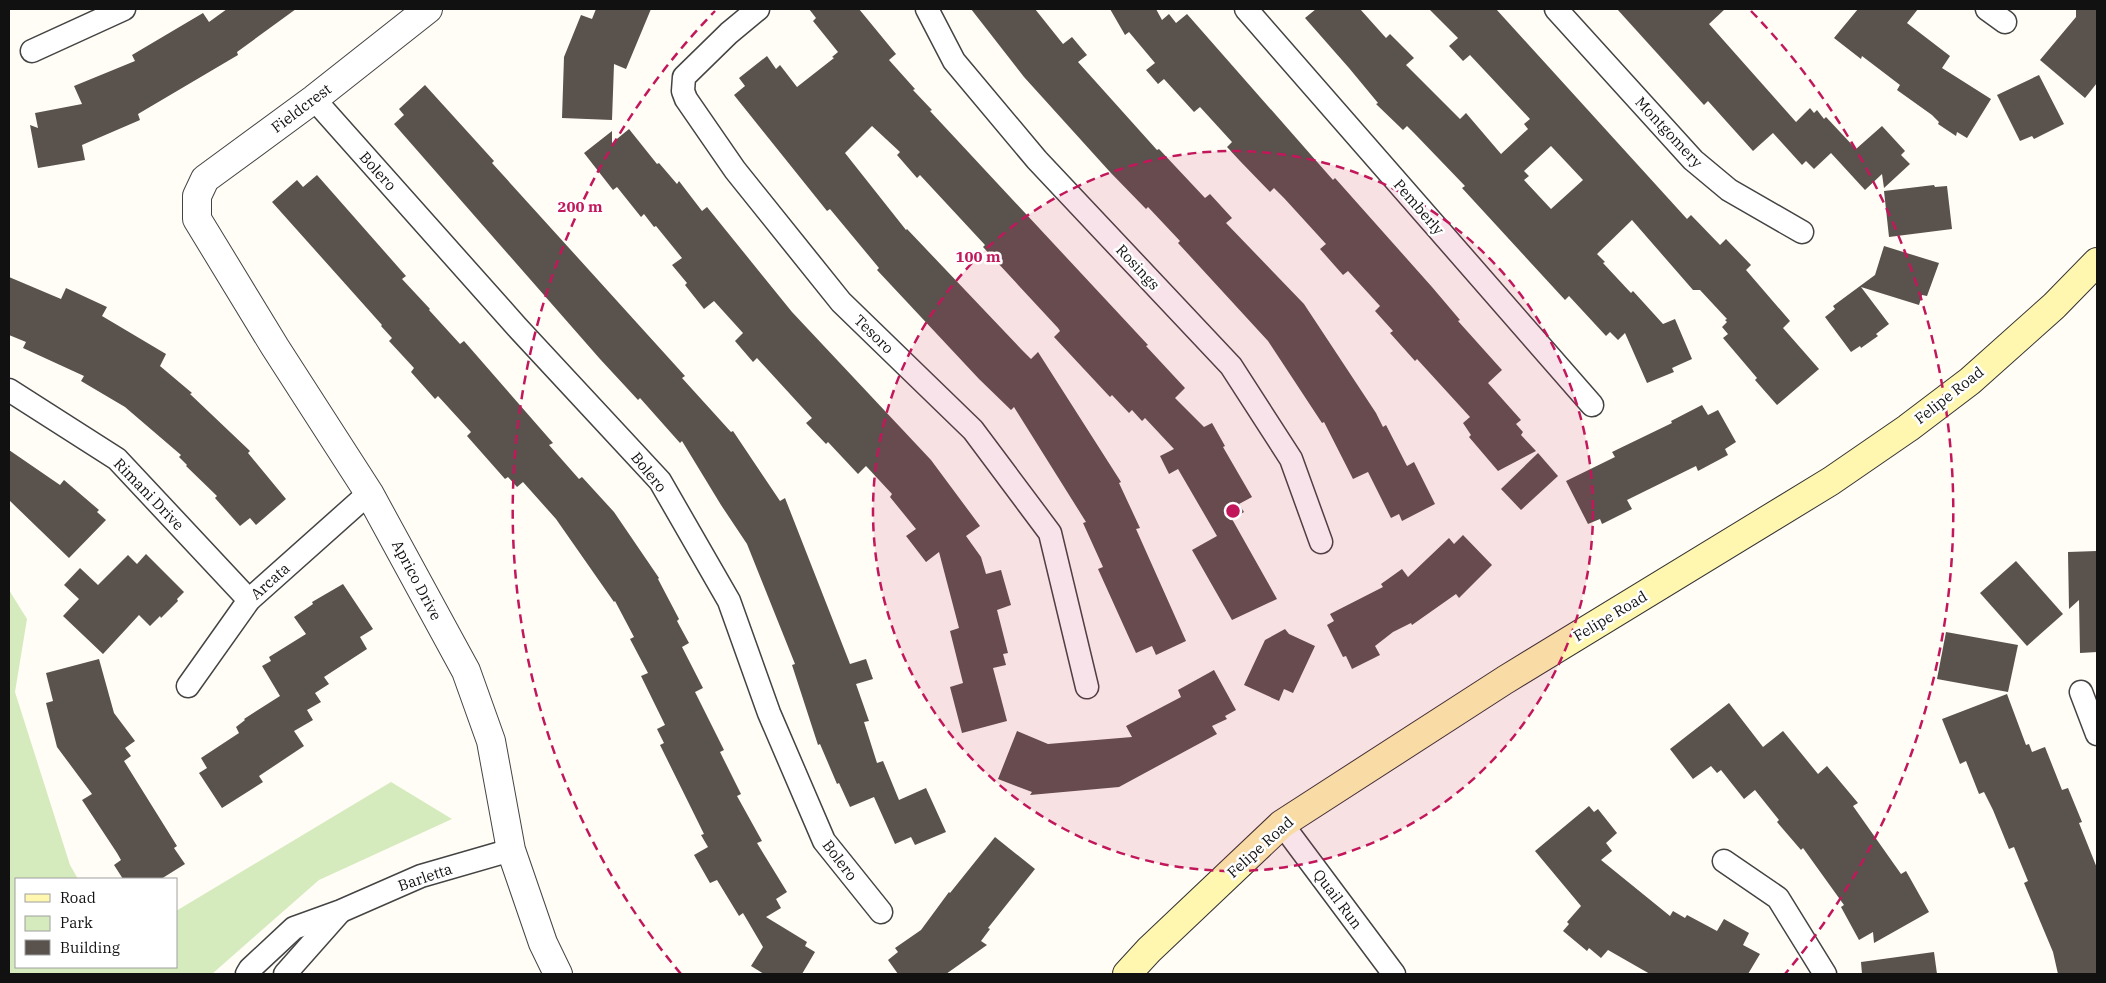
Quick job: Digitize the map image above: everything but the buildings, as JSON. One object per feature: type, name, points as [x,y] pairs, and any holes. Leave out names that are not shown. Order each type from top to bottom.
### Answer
[{"type":"main road","name":"Felipe Road","points":[[1127,974],[1149,950],[1282,824],[1505,680],[1831,481],[1908,428],[1970,381],[2054,306],[2097,262]]},
{"type":"street","points":[[32,51],[124,9]]},
{"type":"street","name":"Fieldcrest","points":[[197,219],[197,196],[205,179],[314,99],[428,9]]},
{"type":"street","name":"Tesoro","points":[[758,9],[729,33],[684,77],[682,90],[686,99],[735,170],[841,302],[972,430],[1050,533],[1088,687]]},
{"type":"street","name":"Rosings","points":[[927,9],[954,61],[1037,160],[1231,366],[1291,459],[1321,542]]},
{"type":"street","name":"Pemberly","points":[[1246,9],[1592,405]]},
{"type":"street","name":"Montgomery","points":[[1556,9],[1693,160],[1729,190],[1802,232]]},
{"type":"street","name":"Bolero","points":[[314,99],[517,327],[660,481],[729,602],[769,713],[824,841],[881,912]]},
{"type":"street","name":"Aprico Drive","points":[[197,219],[275,347],[370,492],[466,670],[491,741],[511,850],[542,943],[558,974]]},
{"type":"street","name":"Rimani Drive","points":[[9,390],[117,459],[248,600]]},
{"type":"street","name":"Arcata","points":[[188,686],[248,600],[370,492]]},
{"type":"street","points":[[2081,692],[2097,734]]},
{"type":"street","name":"Quail Run","points":[[1282,824],[1394,974]]},
{"type":"street","name":"Barletta","points":[[246,974],[294,928],[341,911],[421,876],[511,850]]},
{"type":"street","points":[[1724,861],[1778,898],[1825,974]]},
{"type":"street","name":"Barletta","points":[[284,974],[341,911]]},
{"type":"green space","points":[[9,590],[27,619],[15,692],[70,865],[77,878],[15,878],[15,968],[178,968],[178,910],[391,782],[452,819],[319,880],[212,974],[9,974]]}]
